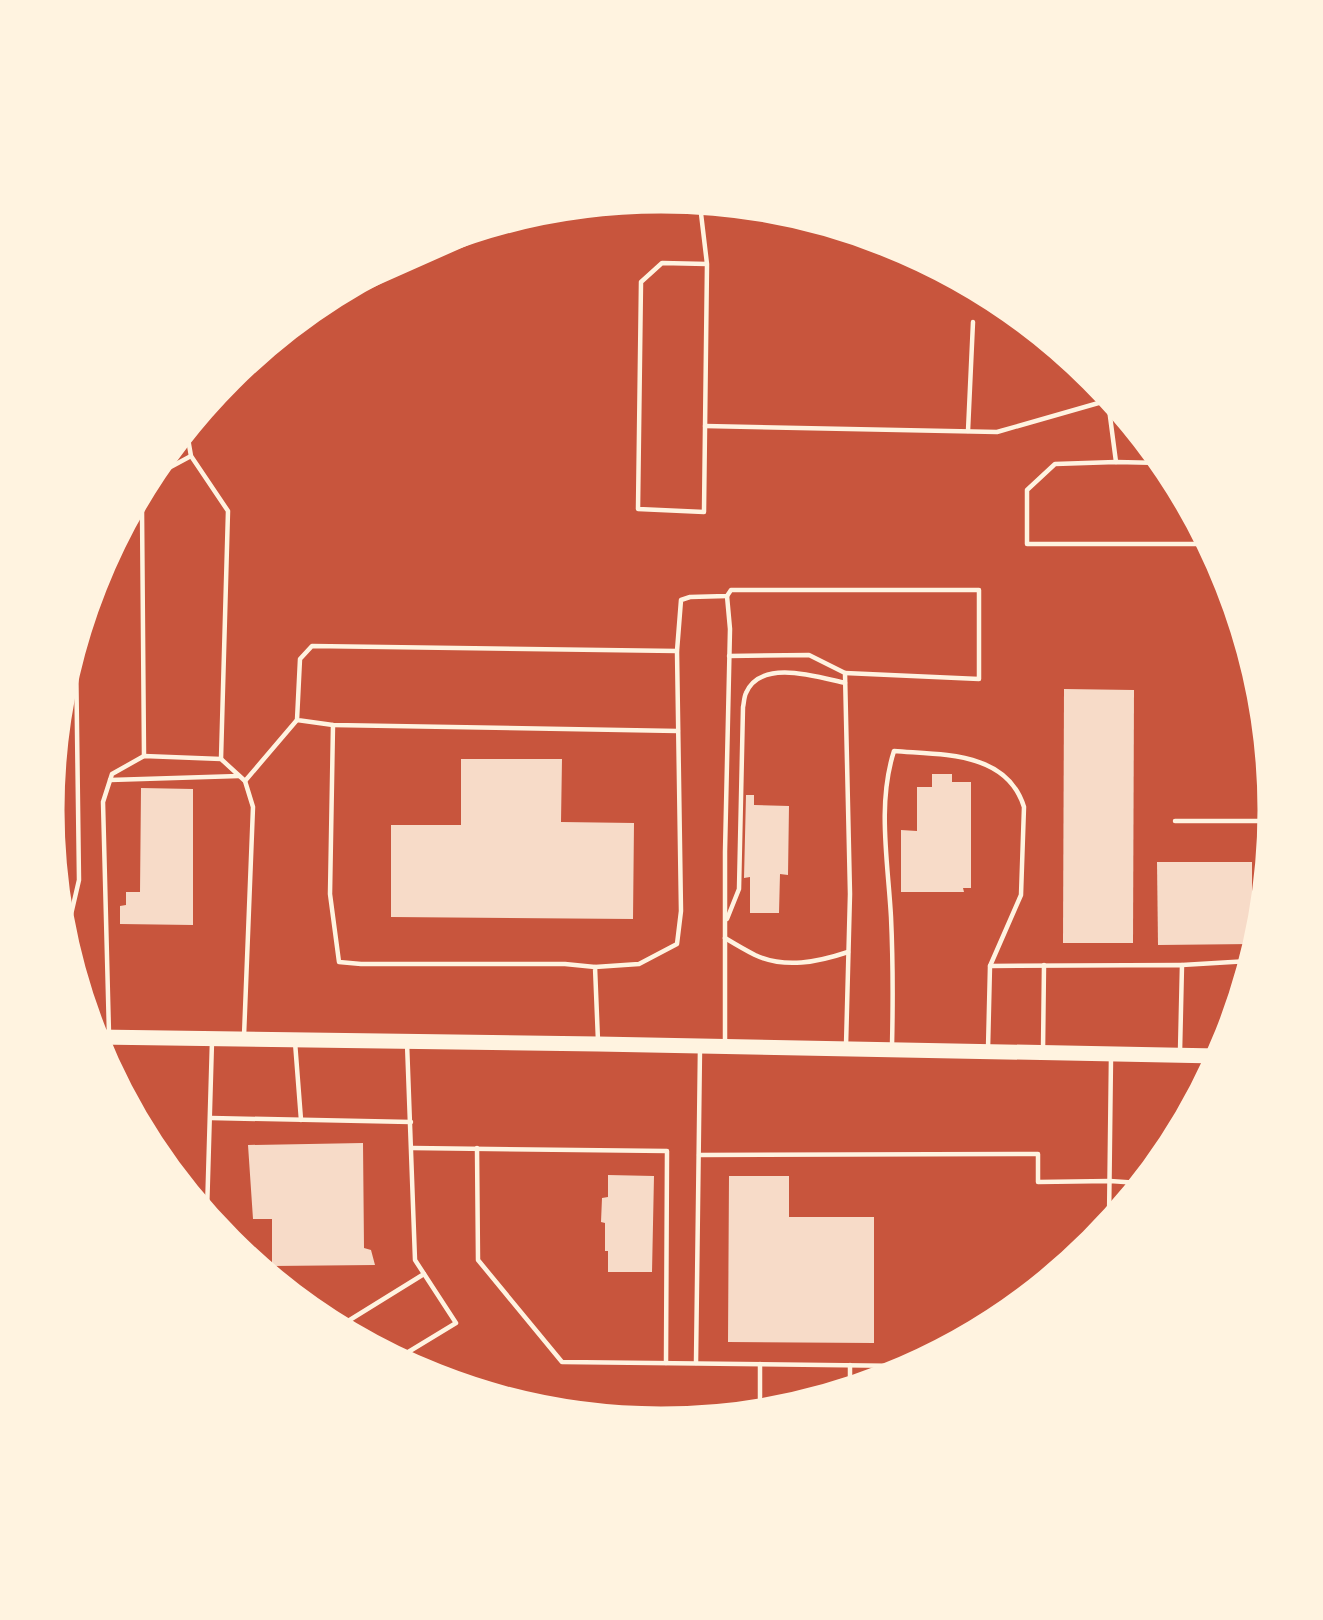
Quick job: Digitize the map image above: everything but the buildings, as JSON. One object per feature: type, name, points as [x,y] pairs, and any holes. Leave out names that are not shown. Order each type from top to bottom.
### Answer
[{"type":"main road","points":[[108,1037],[700,1045],[1207,1056]]},
{"type":"lane","points":[[701,213],[707,264],[704,512],[638,509],[641,282],[662,263],[707,264]]},
{"type":"lane","points":[[968,431],[973,322]]},
{"type":"lane","points":[[705,426],[997,432],[1099,402]]},
{"type":"lane","points":[[1110,414],[1116,462]]},
{"type":"lane","points":[[189,444],[191,456],[228,511],[221,759]]},
{"type":"lane","points":[[172,467],[191,456]]},
{"type":"lane","points":[[1148,463],[1055,464],[1027,490],[1027,544],[1197,544]]},
{"type":"lane","points":[[142,513],[144,756]]},
{"type":"lane","points":[[725,1046],[725,852],[729,656],[730,629],[727,596],[731,590],[980,590],[980,679],[845,673],[809,655],[729,656]]},
{"type":"lane","points":[[333,725],[330,894],[339,962],[361,964],[565,964],[595,968],[639,964],[677,944],[681,911],[677,651],[681,600],[690,597],[727,596]]},
{"type":"lane","points":[[245,781],[297,720],[300,659],[312,646],[677,651]]},
{"type":"lane","points":[[725,923],[739,889],[743,707],[746,693],[754,682],[772,673],[791,672],[845,683]]},
{"type":"lane","points":[[845,673],[850,894],[846,1048]]},
{"type":"lane","points":[[72,910],[79,880],[76,686]]},
{"type":"lane","points":[[297,720],[333,725],[678,731]]},
{"type":"lane","points":[[892,1049],[891,928],[885,827],[889,768],[894,751],[965,758],[996,769],[1020,795],[1024,807],[1021,895],[990,966],[988,1051]]},
{"type":"lane","points":[[103,1023],[103,802],[112,774],[144,756],[221,759],[245,781],[253,807],[244,1039]]},
{"type":"lane","points":[[110,780],[239,776]]},
{"type":"lane","points":[[1175,821],[1260,821]]},
{"type":"lane","points":[[725,938],[757,956],[788,964],[825,960],[848,952]]},
{"type":"lane","points":[[990,966],[1182,965],[1241,961]]},
{"type":"lane","points":[[1043,1052],[1044,965]]},
{"type":"lane","points":[[1180,1055],[1182,965]]},
{"type":"lane","points":[[595,968],[598,1044]]},
{"type":"lane","points":[[208,1199],[212,1038]]},
{"type":"lane","points":[[294,1039],[301,1120]]},
{"type":"lane","points":[[407,1041],[415,1260],[456,1323],[408,1352]]},
{"type":"lane","points":[[696,1363],[700,1045]]},
{"type":"lane","points":[[1109,1207],[1111,1053]]},
{"type":"lane","points":[[211,1118],[411,1122]]},
{"type":"lane","points":[[412,1148],[666,1150],[666,1363]]},
{"type":"lane","points":[[477,1148],[478,1260],[562,1362],[884,1366]]},
{"type":"lane","points":[[699,1155],[1038,1154],[1038,1182],[1129,1182]]},
{"type":"lane","points":[[349,1320],[424,1274]]},
{"type":"lane","points":[[760,1364],[760,1400]]},
{"type":"lane","points":[[850,1365],[850,1378]]}]
